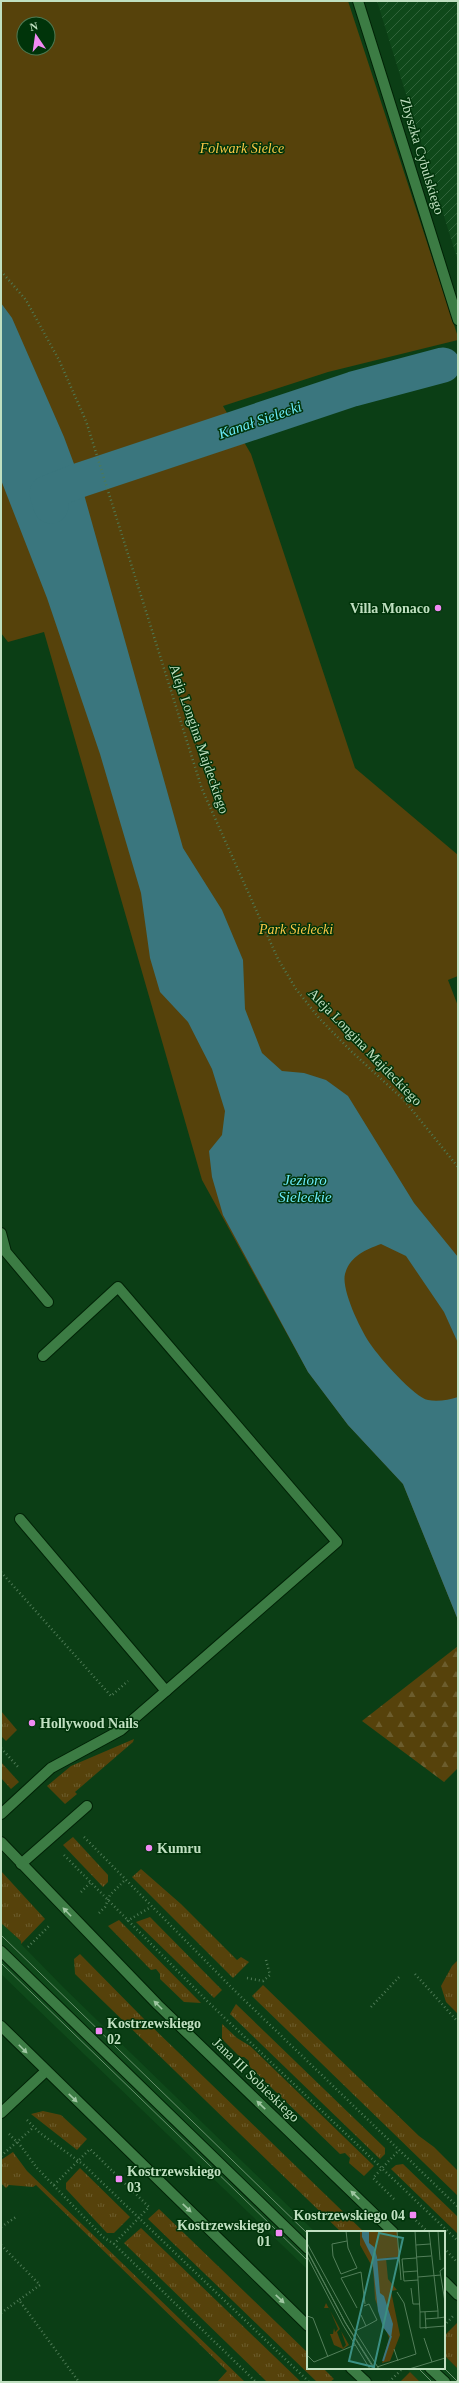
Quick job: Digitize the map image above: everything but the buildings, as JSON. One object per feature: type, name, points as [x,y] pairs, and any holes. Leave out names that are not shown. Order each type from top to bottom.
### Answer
[{"type":"main road","name":"Zbyszka Cybulskiego","points":[[358,1],[458,320]]},
{"type":"main road","points":[[1,1233],[6,1252],[48,1302]]},
{"type":"main road","points":[[1,1814],[50,1768],[122,1730],[337,1542],[118,1287],[42,1356]]},
{"type":"main road","points":[[20,1520],[166,1691]]},
{"type":"main road","points":[[21,1864],[48,1838],[87,1806]]},
{"type":"main road","name":"Jana III Sobieskiego","points":[[1,1842],[153,2000],[392,2231]]},
{"type":"main road","points":[[1,1951],[307,2248]]},
{"type":"main road","points":[[1,2026],[307,2325]]},
{"type":"main road","points":[[1,2113],[46,2071]]},
{"type":"main road","points":[[445,2282],[458,2295]]},
{"type":"main road","points":[[352,2369],[366,2382]]},
{"type":"main road","points":[[431,2369],[445,2382]]},
{"type":"path","name":"Aleja Longina Majdeckiego","points":[[1,271],[26,300],[55,354],[86,421],[112,498],[129,558],[202,789],[278,958],[296,990],[319,1018],[351,1051],[404,1100],[458,1167]]},
{"type":"path","points":[[1,1572],[111,1696],[144,1666]]},
{"type":"path","points":[[1,1748],[33,1784]]},
{"type":"path","points":[[69,1821],[152,1907],[458,2207]]},
{"type":"path","points":[[48,1838],[127,1921],[212,2006],[458,2241]]},
{"type":"path","points":[[95,1918],[105,1907],[110,1895],[125,1880]]},
{"type":"path","points":[[80,1893],[90,1883]]},
{"type":"path","points":[[127,1921],[152,1907]]},
{"type":"path","points":[[26,1949],[53,1922]]},
{"type":"path","points":[[248,1978],[263,1982],[270,1975],[266,1960]]},
{"type":"path","points":[[415,1974],[458,2022]]},
{"type":"path","points":[[371,2007],[400,1976]]},
{"type":"path","points":[[22,2115],[34,2127],[79,2160],[309,2382]]},
{"type":"path","points":[[1,2156],[34,2127]]},
{"type":"path","points":[[5,2130],[18,2142],[37,2168],[103,2237],[114,2244],[256,2382]]},
{"type":"path","points":[[54,2185],[90,2149],[149,2207],[114,2244]]},
{"type":"path","points":[[395,2199],[373,2178],[399,2150]]},
{"type":"path","points":[[406,2210],[427,2231]]},
{"type":"path","points":[[1,2226],[16,2217]]},
{"type":"path","points":[[1,2245],[40,2284],[1,2312]]},
{"type":"path","points":[[445,2249],[458,2262]]},
{"type":"path","points":[[19,2300],[78,2382]]},
{"type":"path","points":[[445,2325],[455,2315]]},
{"type":"path","points":[[390,2382],[402,2369]]},
{"type":"shaded area","points":[[377,1],[458,1],[458,261]]},
{"type":"shaded area","points":[[1,1923],[21,1941],[21,1944],[63,1987],[314,2231],[307,2231],[307,2269],[1,1974]]},
{"type":"shaded area","points":[[445,2356],[458,2369],[458,2382],[420,2382],[407,2369],[445,2369]]},
{"type":"green space","name":"Park Sielecki","points":[[1,1],[348,1],[458,340],[328,372],[223,406],[251,454],[355,768],[458,855],[458,976],[448,980],[458,1006],[458,1620],[403,1484],[348,1425],[308,1372],[202,1180],[44,632],[8,642],[1,633]]},
{"type":"green space","points":[[458,1646],[458,1768],[444,1782],[362,1721]]},
{"type":"green space","points":[[1,1711],[17,1730],[6,1741],[1,1736]]},
{"type":"green space","points":[[134,1739],[133,1742],[75,1792],[77,1794],[65,1804],[47,1786],[71,1766]]},
{"type":"green space","points":[[1,1762],[19,1782],[11,1789],[1,1778]]},
{"type":"green space","points":[[73,1837],[108,1875],[108,1882],[103,1887],[63,1845]]},
{"type":"green space","points":[[141,1869],[181,1904],[237,1960],[241,1957],[249,1962],[233,1978],[132,1877]]},
{"type":"green space","points":[[1,1871],[45,1919],[21,1944],[21,1941],[1,1923]]},
{"type":"green space","points":[[150,1917],[222,1990],[214,1998],[136,1922]]},
{"type":"green space","points":[[119,1920],[201,2003],[184,2002],[160,1979],[160,1974],[156,1969],[151,1970],[108,1926]]},
{"type":"green space","points":[[80,1954],[145,2020],[363,2231],[340,2231],[75,1974],[74,1959]]},
{"type":"green space","points":[[458,1960],[458,2014],[446,2002],[441,1986],[452,1966]]},
{"type":"green space","points":[[263,1985],[419,2136],[434,2147],[458,2171],[458,2196],[252,1996]]},
{"type":"green space","points":[[236,2004],[385,2148],[385,2154],[380,2159],[230,2014]]},
{"type":"green space","points":[[222,2024],[237,2038],[250,2046],[374,2166],[364,2176],[349,2163],[350,2158],[345,2153],[340,2154],[249,2066],[249,2061],[244,2057],[240,2057],[222,2039]]},
{"type":"green space","points":[[43,2111],[61,2115],[87,2139],[77,2150],[31,2114]]},
{"type":"green space","points":[[13,2152],[27,2171],[245,2382],[217,2382],[227,2371],[36,2185],[33,2187],[9,2185],[6,2188],[1,2183],[1,2160]]},
{"type":"green space","points":[[403,2164],[458,2217],[458,2234],[391,2169],[396,2165]]},
{"type":"green space","points":[[80,2168],[130,2217],[114,2233],[107,2233],[66,2189],[66,2183]]},
{"type":"green space","points":[[159,2209],[307,2352],[307,2369],[324,2369],[334,2379],[330,2382],[317,2382],[148,2219]]},
{"type":"green space","points":[[141,2228],[301,2382],[267,2382],[124,2243]]},
{"type":"green space","points":[[458,2322],[458,2369],[445,2356],[445,2335]]},
{"type":"green space","points":[[410,2372],[420,2382],[400,2382]]},
{"type":"water","name":"Jezioro Sieleckie","points":[[1,303],[12,318],[64,437],[80,480],[183,848],[222,910],[243,960],[245,1009],[262,1053],[282,1071],[304,1073],[326,1080],[348,1096],[414,1203],[458,1257],[458,1343],[444,1312],[406,1256],[381,1244],[375,1246],[354,1258],[347,1268],[345,1281],[349,1300],[367,1339],[375,1351],[406,1385],[422,1398],[428,1400],[435,1401],[458,1397],[458,1620],[403,1484],[348,1425],[308,1372],[223,1215],[212,1177],[209,1151],[222,1135],[225,1111],[212,1069],[188,1022],[160,992],[150,958],[141,893],[100,754],[47,598],[1,480]]},
{"type":"waterway","name":"Kanał Sielecki","points":[[51,506],[47,493],[80,480],[353,389],[443,365]]},
{"type":"tram line","points":[[1,1935],[307,2233]]},
{"type":"tram line","points":[[1,1963],[307,2260]]},
{"type":"tram line","points":[[419,2369],[432,2382]]},
{"type":"tram line","points":[[445,2369],[458,2382]]},
{"type":"place","name":"Villa Monaco","points":[[438,608]]},
{"type":"place","name":"Hollywood Nails","points":[[32,1723]]},
{"type":"place","name":"Kumru","points":[[149,1848]]},
{"type":"place","name":"Kostrzewskiego 02","points":[[99,2031]]},
{"type":"place","name":"Kostrzewskiego 03","points":[[119,2179]]},
{"type":"place","name":"Kostrzewskiego 04","points":[[413,2215]]},
{"type":"place","name":"Kostrzewskiego 01","points":[[279,2233]]},
{"type":"park label","name":"Folwark Sielce","points":[[242,148]]}]
